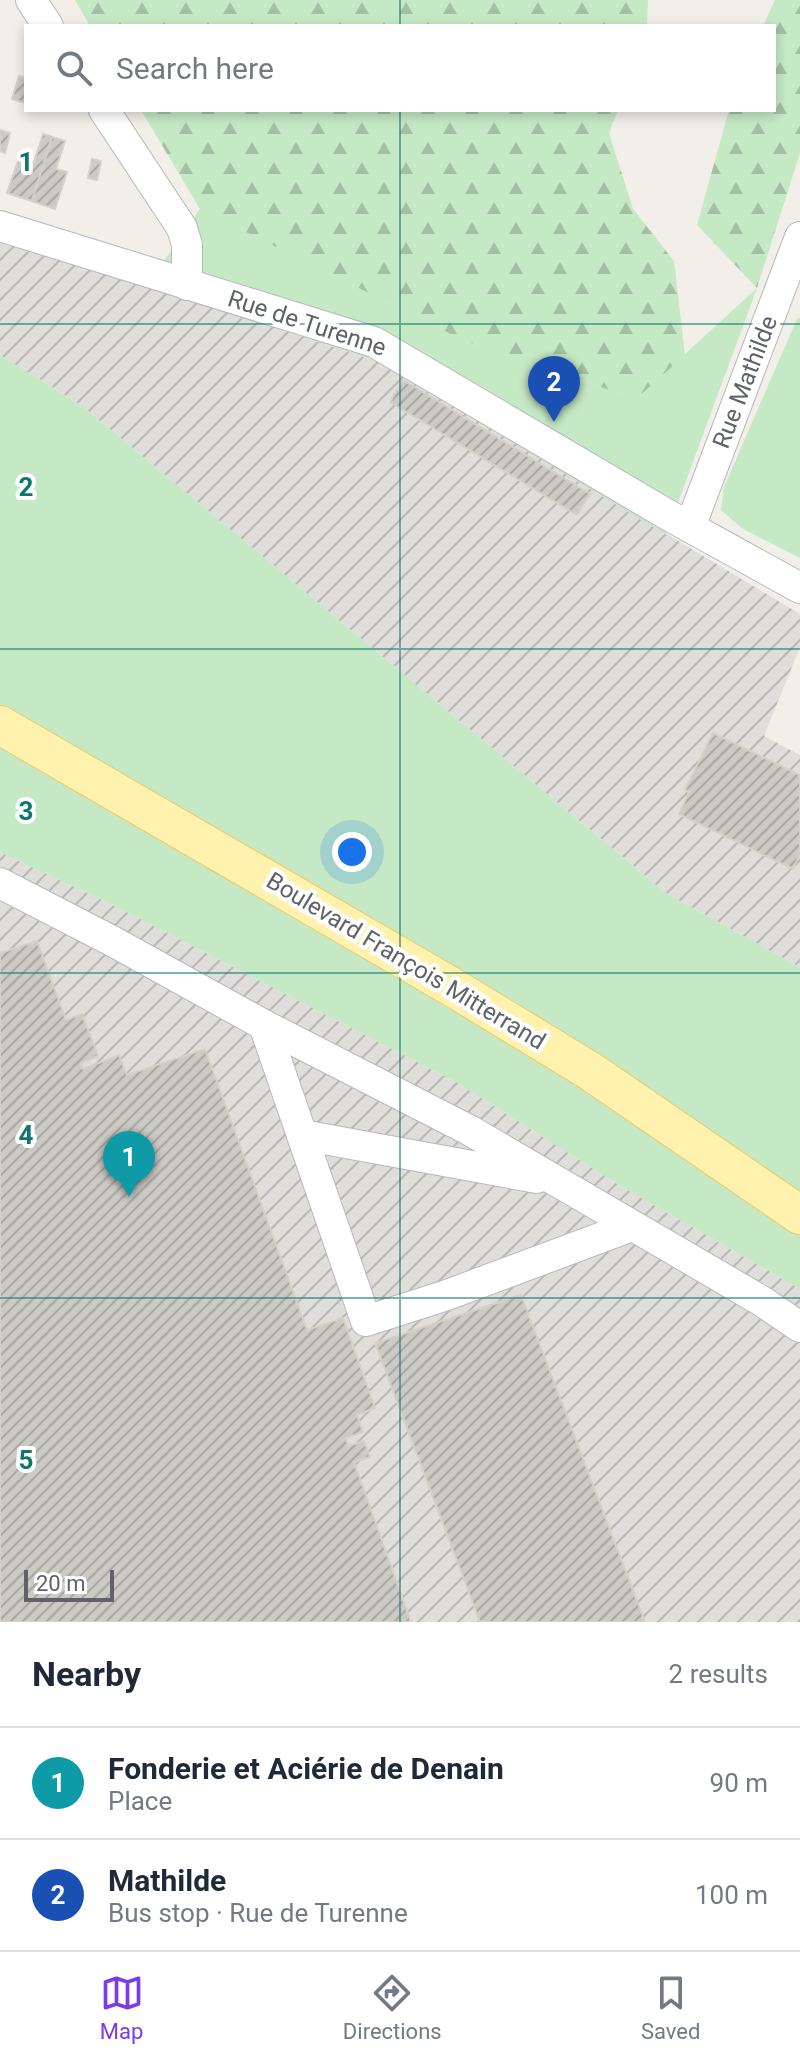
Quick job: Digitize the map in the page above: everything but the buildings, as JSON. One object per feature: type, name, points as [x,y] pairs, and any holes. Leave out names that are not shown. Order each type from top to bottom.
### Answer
[{"type":"main road","name":"Boulevard François Mitterrand","points":[[0,725],[452,987],[590,1071],[800,1215]]},
{"type":"street","points":[[31,0],[47,24]]},
{"type":"street","points":[[105,112],[182,228],[187,245],[187,285]]},
{"type":"street","name":"Rue de Turenne","points":[[0,226],[355,335],[390,349],[690,527],[800,588]]},
{"type":"street","name":"Rue Mathilde","points":[[690,527],[800,237]]},
{"type":"street","points":[[0,883],[264,1025],[457,1124],[760,1300],[800,1327]]},
{"type":"street","points":[[264,1025],[366,1321],[477,1285],[632,1226]]},
{"type":"street","points":[[302,1135],[558,1182]]},
{"type":"shaded area","points":[[0,239],[382,363],[800,614],[800,647],[764,736],[800,755],[800,967],[667,894],[81,405],[0,355]]},
{"type":"shaded area","points":[[0,852],[117,907],[458,1083],[619,1185],[800,1289],[800,1622],[0,1622]]},
{"type":"green space","points":[[75,0],[648,0],[647,24],[89,24]]},
{"type":"green space","points":[[775,0],[800,0],[800,153],[757,288],[697,225],[728,112],[776,112],[776,24],[764,24]]},
{"type":"green space","points":[[142,112],[617,112],[609,133],[633,209],[674,261],[685,355],[636,399],[465,341],[200,209]]},
{"type":"green space","points":[[200,209],[465,341],[636,399],[757,288],[666,535],[382,363],[147,285]]},
{"type":"green space","points":[[800,318],[800,558],[743,529],[721,510],[724,487]]},
{"type":"green space","points":[[0,355],[81,405],[667,894],[800,967],[800,1289],[619,1185],[458,1083],[117,907],[0,852]]},
{"type":"place","name":"Mathilde","points":[[554,422]]},
{"type":"place","name":"Fonderie et Aciérie de Denain","points":[[129,1197]]}]
